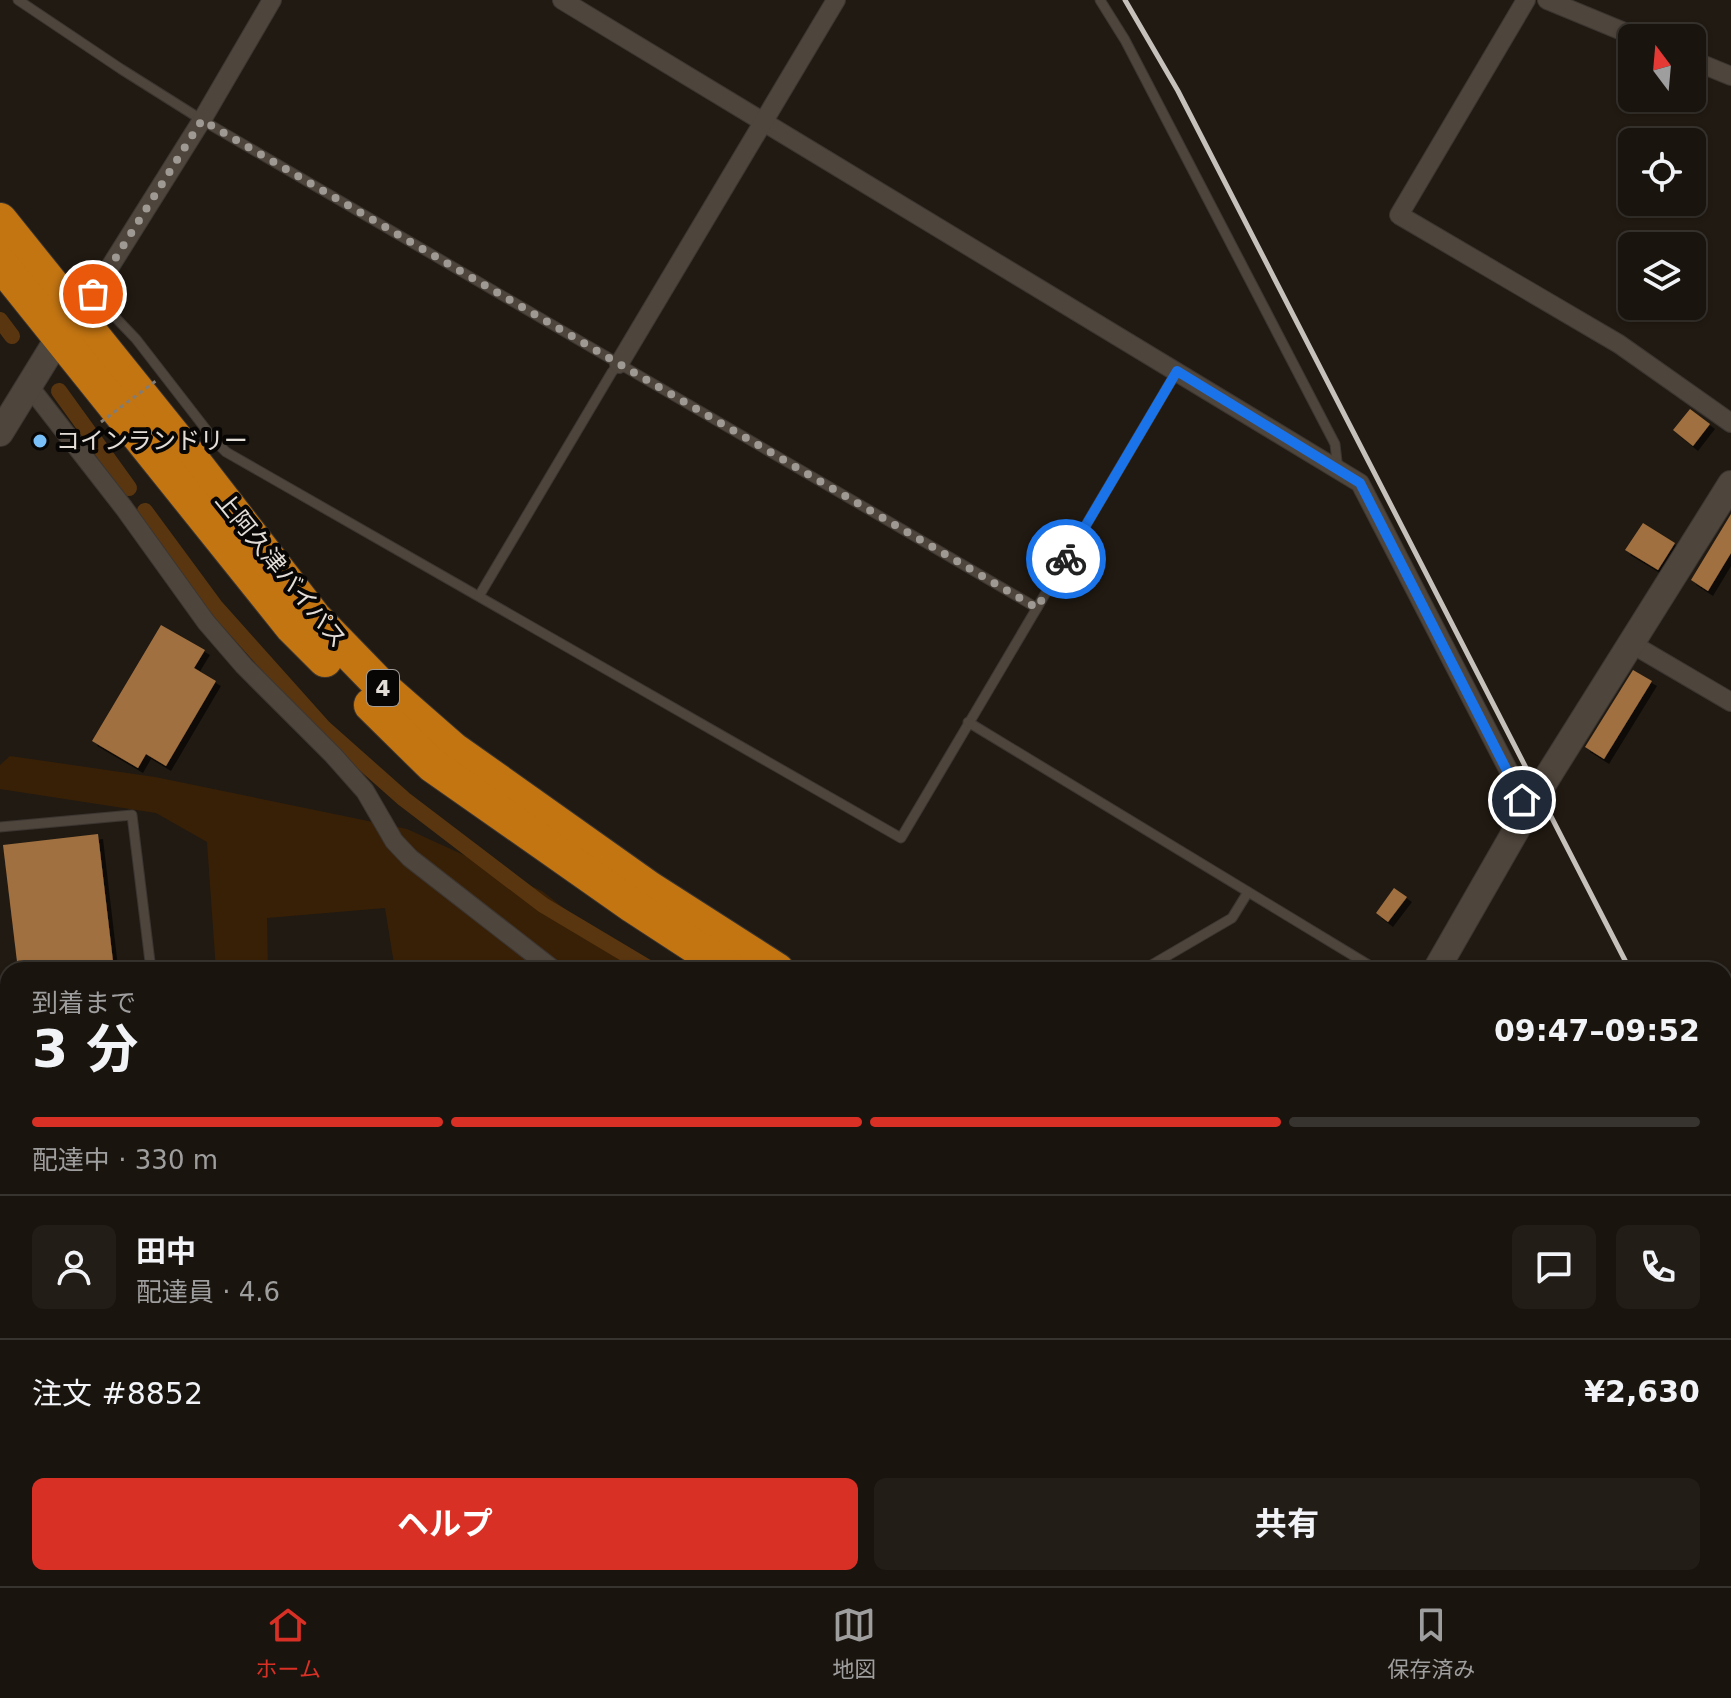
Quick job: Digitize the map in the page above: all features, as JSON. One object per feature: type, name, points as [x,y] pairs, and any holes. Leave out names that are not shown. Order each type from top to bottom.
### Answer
[{"type":"highway","name":"上阿久津バイパス","points":[[0,220],[314,617],[381,686],[453,749],[649,888],[765,962]]},
{"type":"highway","name":"上阿久津バイパス","points":[[0,263],[75,315],[292,627],[432,765],[719,962]]},
{"type":"street","points":[[0,433],[202,120],[272,0]]},
{"type":"street","points":[[562,0],[1360,483],[1529,810]]},
{"type":"street","points":[[619,364],[836,0]]},
{"type":"street","points":[[1526,0],[1399,215],[1619,344],[1731,423]]},
{"type":"street","points":[[1547,0],[1618,29]]},
{"type":"street","points":[[1706,66],[1731,76]]},
{"type":"street","points":[[29,386],[124,508],[206,622],[244,666],[365,791],[394,841],[410,858],[544,962]]},
{"type":"street","points":[[1441,962],[1529,810],[1731,484]]},
{"type":"street","points":[[1632,644],[1731,702]]},
{"type":"lane","points":[[18,0],[202,120],[1037,608]]},
{"type":"lane","points":[[1100,0],[1125,40],[1335,444],[1338,470]]},
{"type":"lane","points":[[75,315],[136,339],[226,452],[901,838],[1177,371]]},
{"type":"lane","points":[[479,596],[619,364]]},
{"type":"lane","points":[[968,722],[1364,962]]},
{"type":"lane","points":[[0,827],[132,815],[150,962]]},
{"type":"lane","points":[[1157,962],[1232,918],[1248,892]]},
{"type":"path","points":[[101,422],[157,380]]},
{"type":"shaded area","points":[[10,756],[155,777],[407,829],[542,891],[632,962],[394,962],[385,908],[267,918],[268,962],[215,962],[207,842],[156,813],[0,789],[0,765]]},
{"type":"building","points":[[1690,409],[1710,424],[1693,446],[1673,430]]},
{"type":"building","points":[[1731,514],[1731,553],[1708,591],[1691,580]]},
{"type":"building","points":[[1643,523],[1675,543],[1658,570],[1625,550]]},
{"type":"building","points":[[161,625],[205,650],[194,668],[216,681],[166,766],[146,754],[138,768],[92,741]]},
{"type":"building","points":[[1633,670],[1652,681],[1604,759],[1585,747]]},
{"type":"building","points":[[98,834],[113,962],[17,962],[3,845]]},
{"type":"building","points":[[1394,888],[1407,897],[1388,922],[1376,913]]},
{"type":"waterway","points":[[0,320],[12,336]]},
{"type":"waterway","points":[[59,391],[129,488]]},
{"type":"waterway","points":[[145,511],[215,606],[324,728],[404,799],[543,905],[639,962]]},
{"type":"railway","points":[[1125,0],[1178,91],[1626,962]]},
{"type":"way so far","points":[[93,294],[202,120],[1037,608],[1066,559]]},
{"type":"place","name":"コインランドリー","points":[[40,441]]},
{"type":"route","points":[[1066,559],[1177,371],[1360,483],[1522,800]]}]
